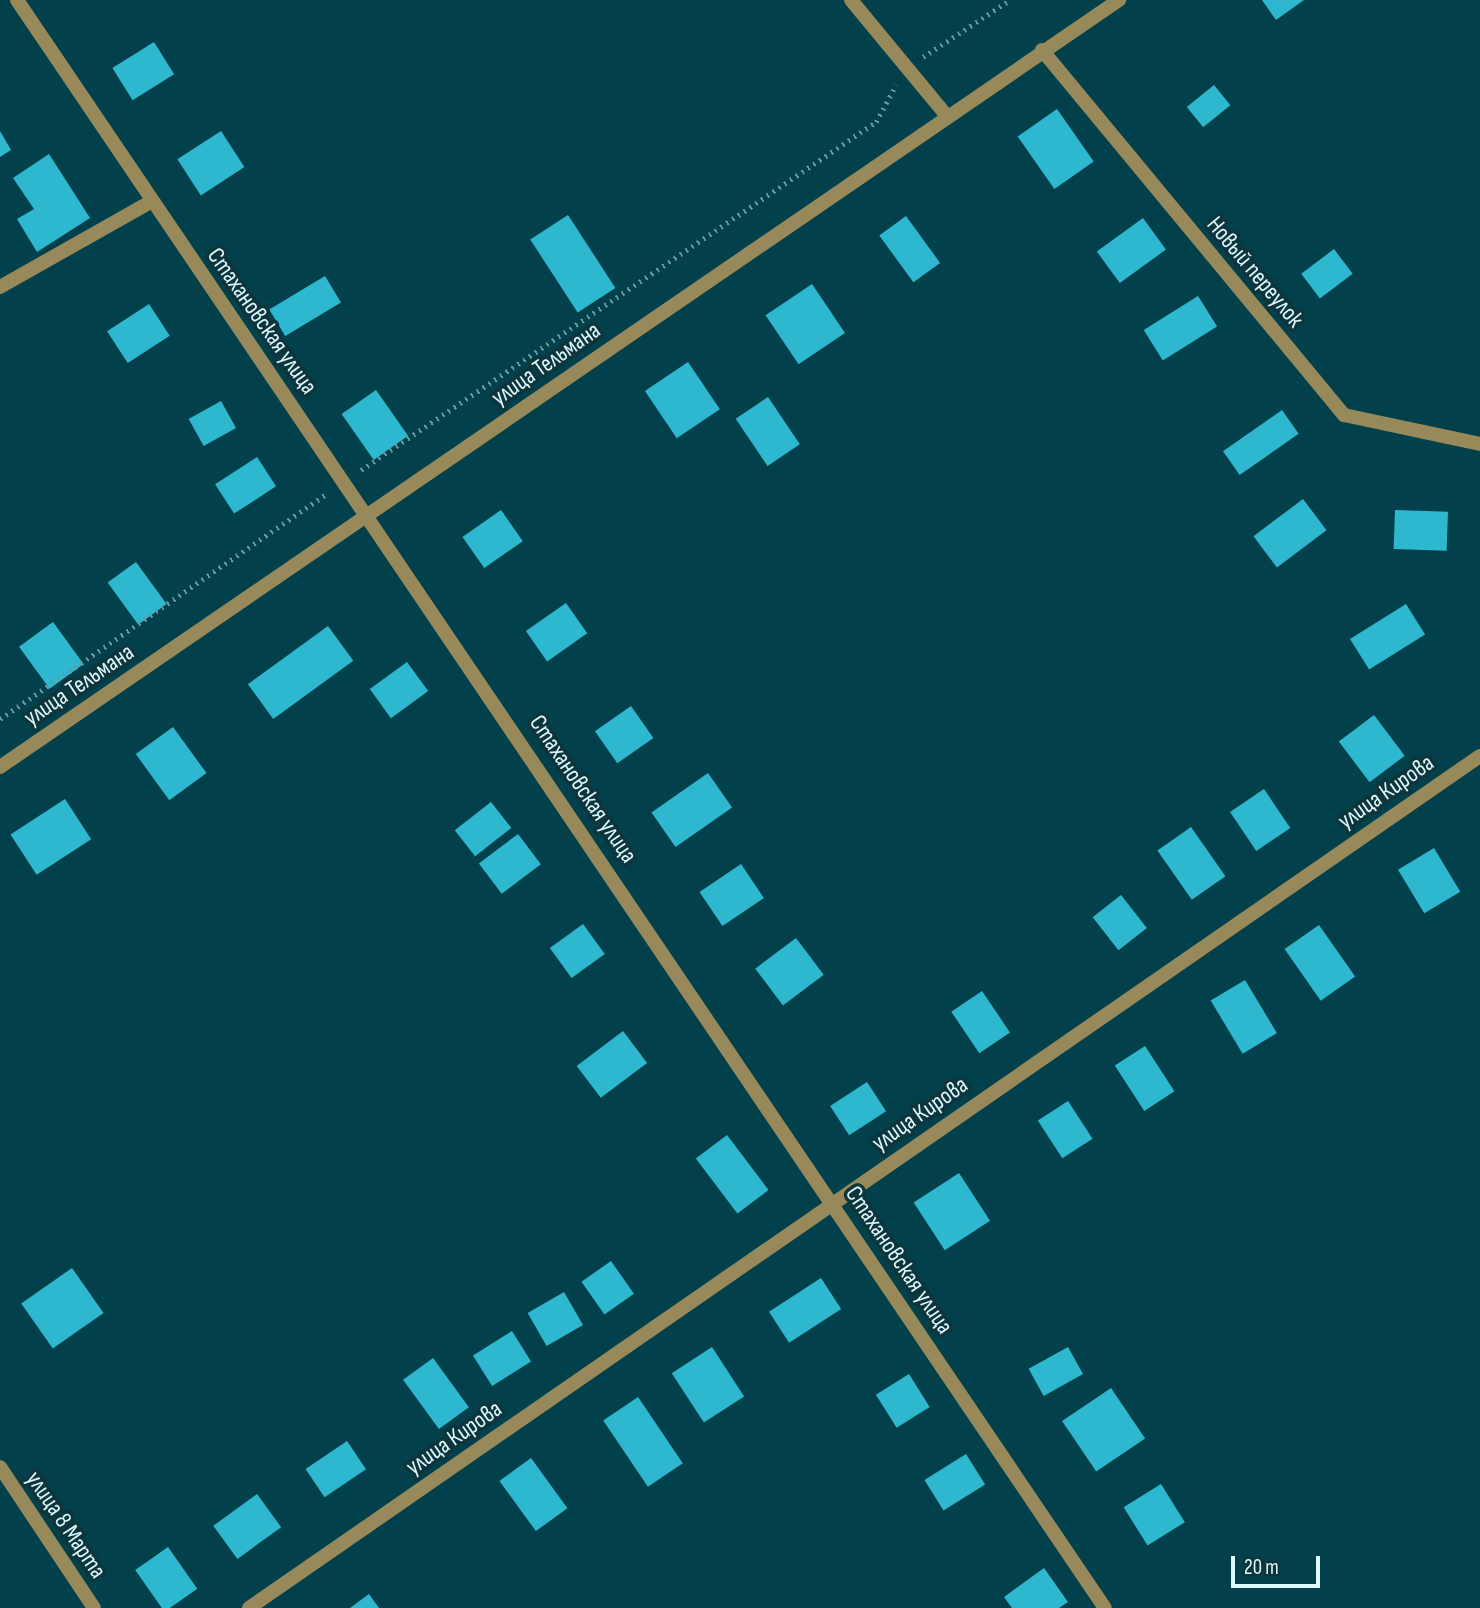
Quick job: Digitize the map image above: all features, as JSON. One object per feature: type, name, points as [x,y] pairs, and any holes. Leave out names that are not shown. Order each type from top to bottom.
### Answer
[{"type":"street","name":"Стахановская улица","points":[[17,0],[150,202],[370,513],[1105,1608]]},
{"type":"street","points":[[851,0],[947,116]]},
{"type":"street","name":"улица Тельмана","points":[[0,767],[1042,50],[1119,0]]},
{"type":"street","name":"Новый переулок","points":[[1042,50],[1344,415],[1480,444]]},
{"type":"street","points":[[0,287],[150,202]]},
{"type":"street","name":"улица Кирова","points":[[248,1608],[1480,756]]},
{"type":"street","name":"улица 8 Марта","points":[[0,1467],[94,1608]]},
{"type":"path","points":[[0,719],[346,480],[876,122],[906,68],[1010,0]]},
{"type":"building","points":[[1262,0],[1304,0],[1276,20]]},
{"type":"building","points":[[154,42],[174,74],[133,100],[112,68]]},
{"type":"building","points":[[1214,85],[1230,105],[1203,127],[1187,107]]},
{"type":"building","points":[[1057,109],[1094,161],[1054,189],[1018,137]]},
{"type":"building","points":[[0,131],[11,150],[0,157]]},
{"type":"building","points":[[221,131],[244,167],[201,195],[177,159]]},
{"type":"building","points":[[49,154],[90,218],[37,252],[17,219],[34,209],[13,178]]},
{"type":"building","points":[[568,215],[615,288],[578,312],[530,240]]},
{"type":"building","points":[[906,216],[940,263],[913,282],[879,235]]},
{"type":"building","points":[[1143,218],[1166,250],[1120,283],[1097,252]]},
{"type":"building","points":[[1334,249],[1353,274],[1320,298],[1301,274]]},
{"type":"building","points":[[325,276],[341,303],[285,336],[269,309]]},
{"type":"building","points":[[812,284],[845,333],[799,364],[766,315]]},
{"type":"building","points":[[1198,296],[1217,327],[1163,360],[1144,330]]},
{"type":"building","points":[[149,304],[170,336],[128,363],[107,331]]},
{"type":"building","points":[[688,362],[720,409],[677,438],[645,391]]},
{"type":"building","points":[[376,390],[408,436],[374,460],[342,414]]},
{"type":"building","points":[[768,397],[800,444],[768,466],[736,419]]},
{"type":"building","points":[[221,401],[236,428],[204,446],[189,419]]},
{"type":"building","points":[[1282,410],[1299,434],[1240,475],[1223,451]]},
{"type":"building","points":[[257,457],[276,486],[234,514],[215,484]]},
{"type":"building","points":[[1303,499],[1326,530],[1277,567],[1253,536]]},
{"type":"building","points":[[501,510],[523,541],[484,568],[462,537]]},
{"type":"building","points":[[1395,510],[1448,512],[1447,551],[1394,549]]},
{"type":"building","points":[[136,562],[167,604],[138,625],[108,583]]},
{"type":"building","points":[[566,603],[587,633],[547,661],[526,631]]},
{"type":"building","points":[[1406,604],[1425,635],[1369,670],[1350,639]]},
{"type":"building","points":[[53,622],[84,664],[50,689],[19,647]]},
{"type":"building","points":[[328,626],[353,661],[273,719],[248,684]]},
{"type":"building","points":[[407,662],[428,691],[391,718],[370,689]]},
{"type":"building","points":[[631,706],[653,738],[617,763],[595,731]]},
{"type":"building","points":[[1374,715],[1405,756],[1370,782],[1339,741]]},
{"type":"building","points":[[173,727],[207,773],[169,800],[136,754]]},
{"type":"building","points":[[708,773],[732,807],[676,847],[651,813]]},
{"type":"building","points":[[1264,789],[1290,828],[1256,851],[1230,812]]},
{"type":"building","points":[[65,799],[91,839],[37,875],[10,834]]},
{"type":"building","points":[[491,802],[511,828],[475,856],[455,830]]},
{"type":"building","points":[[1191,827],[1225,876],[1192,900],[1157,851]]},
{"type":"building","points":[[518,834],[541,864],[502,894],[479,863]]},
{"type":"building","points":[[1434,848],[1460,892],[1424,913],[1398,870]]},
{"type":"building","points":[[741,864],[764,898],[722,926],[700,892]]},
{"type":"building","points":[[1121,895],[1147,928],[1118,950],[1093,917]]},
{"type":"building","points":[[583,924],[605,954],[572,978],[550,948]]},
{"type":"building","points":[[1319,925],[1355,977],[1321,1001],[1285,949]]},
{"type":"building","points":[[796,938],[824,975],[783,1005],[755,969]]},
{"type":"building","points":[[1245,980],[1277,1033],[1243,1054],[1211,1001]]},
{"type":"building","points":[[982,991],[1010,1032],[979,1053],[951,1012]]},
{"type":"building","points":[[623,1031],[647,1063],[601,1098],[577,1066]]},
{"type":"building","points":[[1145,1046],[1174,1091],[1144,1111],[1115,1066]]},
{"type":"building","points":[[867,1082],[886,1111],[849,1135],[830,1106]]},
{"type":"building","points":[[1068,1101],[1093,1139],[1062,1158],[1038,1121]]},
{"type":"building","points":[[727,1135],[769,1190],[737,1214],[696,1158]]},
{"type":"building","points":[[959,1173],[990,1221],[945,1250],[914,1202]]},
{"type":"building","points":[[611,1261],[634,1294],[604,1314],[582,1282]]},
{"type":"building","points":[[72,1268],[104,1313],[53,1349],[21,1304]]},
{"type":"building","points":[[821,1278],[841,1309],[789,1343],[769,1312]]},
{"type":"building","points":[[564,1292],[583,1325],[547,1346],[528,1313]]},
{"type":"building","points":[[512,1331],[531,1362],[492,1386],[473,1355]]},
{"type":"building","points":[[712,1347],[744,1396],[704,1423],[672,1373]]},
{"type":"building","points":[[1068,1347],[1083,1374],[1044,1396],[1029,1369]]},
{"type":"building","points":[[433,1358],[469,1407],[439,1429],[403,1380]]},
{"type":"building","points":[[909,1374],[930,1407],[897,1428],[876,1395]]},
{"type":"building","points":[[1111,1388],[1145,1439],[1096,1472],[1062,1421]]},
{"type":"building","points":[[638,1397],[683,1463],[648,1487],[603,1420]]},
{"type":"building","points":[[347,1441],[366,1469],[325,1497],[306,1469]]},
{"type":"building","points":[[966,1454],[985,1485],[944,1510],[924,1480]]},
{"type":"building","points":[[531,1458],[567,1508],[536,1531],[499,1481]]},
{"type":"building","points":[[1161,1484],[1185,1522],[1148,1545],[1124,1507]]},
{"type":"building","points":[[257,1494],[281,1527],[237,1559],[213,1526]]},
{"type":"building","points":[[168,1547],[197,1589],[170,1608],[162,1608],[135,1570]]},
{"type":"building","points":[[1044,1568],[1068,1602],[1059,1608],[1012,1608],[1004,1597]]},
{"type":"building","points":[[369,1594],[379,1608],[350,1608]]}]
